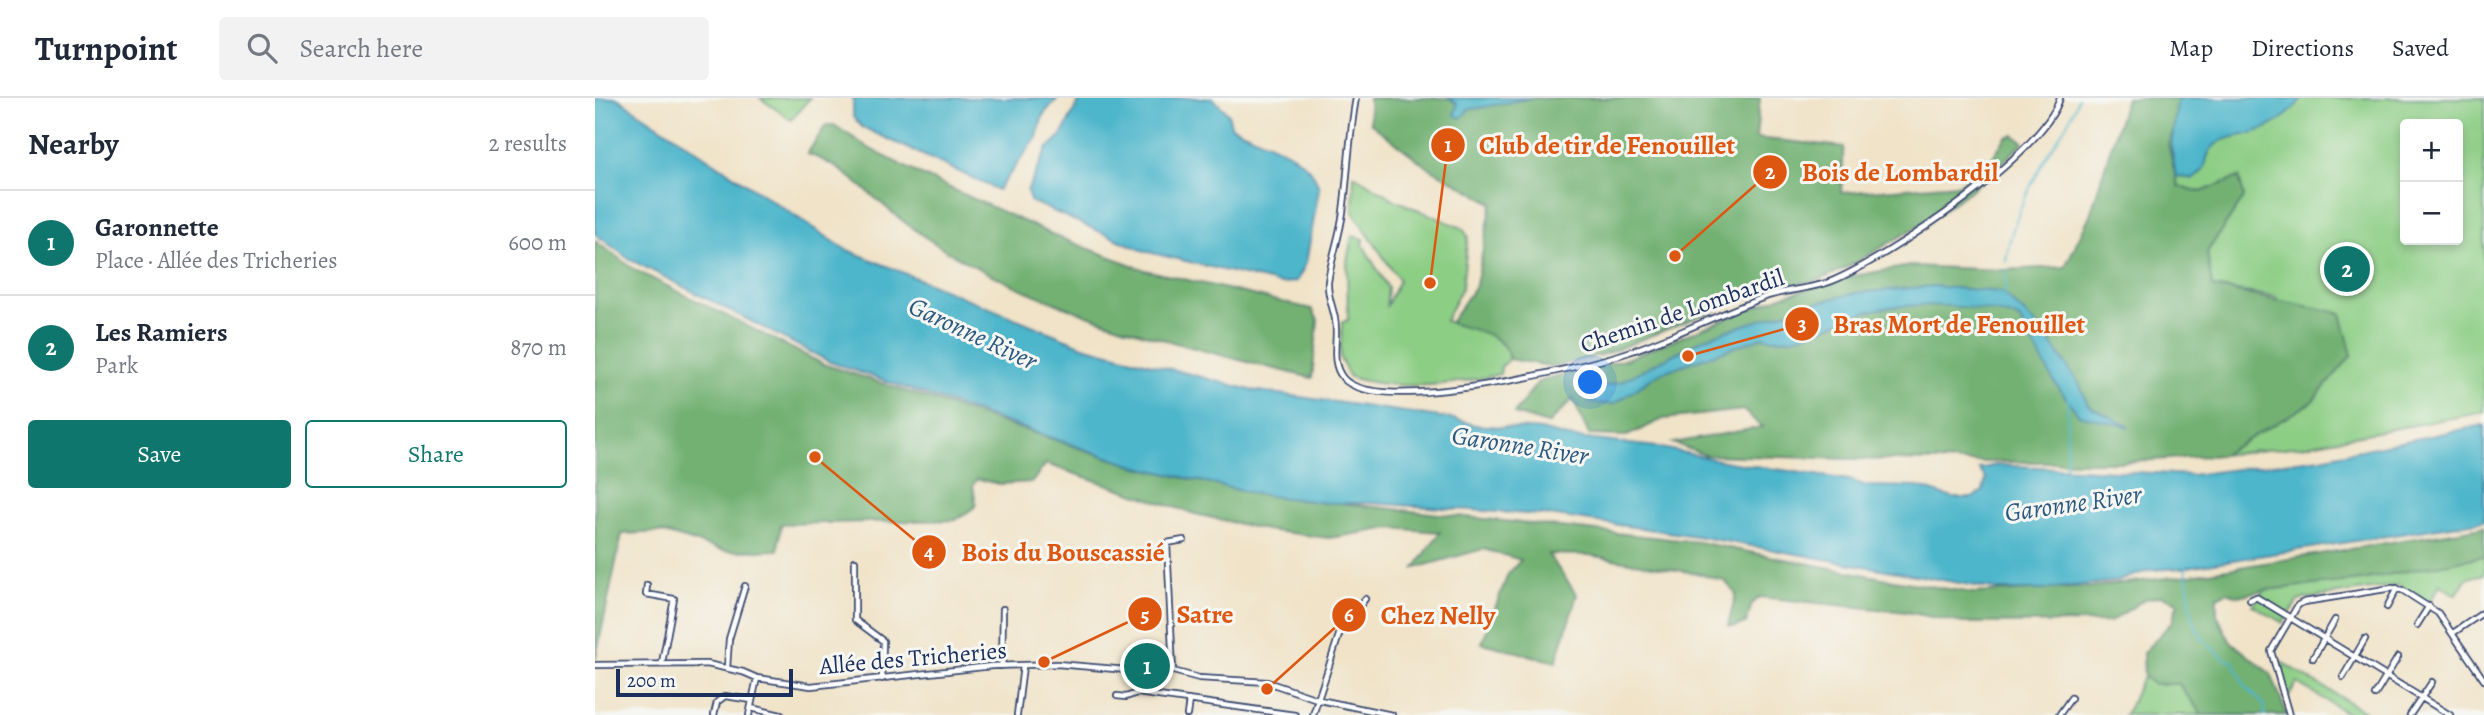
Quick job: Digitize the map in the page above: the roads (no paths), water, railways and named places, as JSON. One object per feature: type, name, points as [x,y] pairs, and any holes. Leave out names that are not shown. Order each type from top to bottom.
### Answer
[{"type":"street","name":"Chemin de Lombardil","points":[[1356,98],[1343,213],[1328,293],[1335,319],[1336,367],[1347,383],[1395,392],[1444,391],[1563,370],[1626,352],[1772,295],[1831,282],[1943,215],[1988,181],[2035,136],[2060,98]]},
{"type":"street","points":[[1173,671],[1167,543],[1184,540]]},
{"type":"street","points":[[855,561],[855,620],[880,636],[883,641],[882,680]]},
{"type":"street","points":[[647,584],[646,594],[674,599],[662,663]]},
{"type":"street","points":[[727,668],[729,639],[745,586]]},
{"type":"street","points":[[2387,607],[2397,588]]},
{"type":"street","points":[[2289,715],[2271,655],[2290,618],[2304,602],[2397,588],[2429,606],[2452,633],[2484,680]]},
{"type":"street","points":[[2250,600],[2256,597],[2450,715]]},
{"type":"street","points":[[1313,715],[1344,624],[1365,600]]},
{"type":"street","points":[[2417,625],[2429,606]]},
{"type":"street","points":[[1002,666],[1003,609]]},
{"type":"street","points":[[2452,633],[2484,612]]},
{"type":"street","points":[[2313,658],[2335,621]]},
{"type":"street","points":[[2343,677],[2365,639]]},
{"type":"street","points":[[2375,695],[2398,657]]},
{"type":"street","name":"Allée des Tricheries","points":[[595,665],[662,663],[727,668],[758,678],[811,686],[1002,666],[1084,666],[1173,671],[1199,678],[1267,682],[1317,699],[1392,715]]},
{"type":"street","points":[[1017,715],[1023,666]]},
{"type":"street","points":[[1136,693],[1139,671]]},
{"type":"street","points":[[749,715],[758,678]]},
{"type":"street","points":[[2410,715],[2432,682]]},
{"type":"street","points":[[1117,696],[1126,697],[1136,693],[1295,715]]},
{"type":"street","points":[[714,715],[717,702],[725,696],[752,701]]},
{"type":"street","points":[[2059,715],[2071,698]]},
{"type":"street","points":[[1187,715],[1189,700]]},
{"type":"street","points":[[751,708],[781,715]]},
{"type":"water","name":"Garonne River","points":[[595,98],[617,98],[845,249],[1083,346],[1251,390],[1454,419],[1475,425],[1541,430],[1567,437],[1657,447],[1728,462],[1849,480],[1867,486],[1918,487],[1953,498],[1972,498],[1983,491],[1986,479],[1979,469],[1996,465],[2191,475],[2321,458],[2484,425],[2484,521],[2182,568],[2150,570],[2118,581],[2040,590],[1998,590],[1696,536],[1556,516],[1372,503],[1325,503],[1256,494],[1134,466],[830,362],[629,259],[595,234]]},
{"type":"water","points":[[853,98],[1058,98],[1043,115],[1037,137],[998,190],[862,127],[853,117]]},
{"type":"water","points":[[1081,98],[1212,98],[1228,113],[1231,126],[1296,157],[1314,177],[1319,189],[1306,263],[1297,281],[1281,284],[1144,251],[1030,201],[1027,191],[1047,149],[1061,136]]},
{"type":"water","points":[[1449,98],[1532,98],[1468,110],[1461,118],[1454,115],[1457,104]]},
{"type":"water","points":[[2178,98],[2302,98],[2291,111],[2271,125],[2216,144],[2209,152],[2202,172],[2193,179],[2176,176],[2171,146]]},
{"type":"water","points":[[1933,286],[2001,292],[2042,330],[2080,385],[2088,405],[2129,427],[2079,415],[2055,383],[2019,318],[1963,307],[1922,305],[1865,312],[1803,336],[1777,339],[1763,337],[1660,373],[1614,404],[1590,403],[1587,391],[1620,382],[1707,337],[1807,305],[1855,293]]},
{"type":"waterway","points":[[2006,262],[2010,238],[2023,202],[2078,98]]},
{"type":"waterway","points":[[2005,295],[2006,269]]},
{"type":"waterway","points":[[2066,466],[2068,399]]},
{"type":"waterway","points":[[2185,567],[2194,623],[2205,641],[2220,655],[2233,661],[2245,686],[2265,706],[2264,715]]},
{"type":"place","name":"Bois de Lombardil","points":[[1675,256]]},
{"type":"place","name":"Les Ramiers","points":[[2347,269]]},
{"type":"place","name":"Club de tir de Fenouillet","points":[[1430,283]]},
{"type":"place","name":"Bras Mort de Fenouillet","points":[[1688,356]]},
{"type":"place","name":"Bois du Bouscassié","points":[[815,457]]},
{"type":"place","name":"Satre","points":[[1044,662]]},
{"type":"place","name":"Garonnette","points":[[1147,666]]},
{"type":"place","name":"Chez Nelly","points":[[1267,689]]}]
